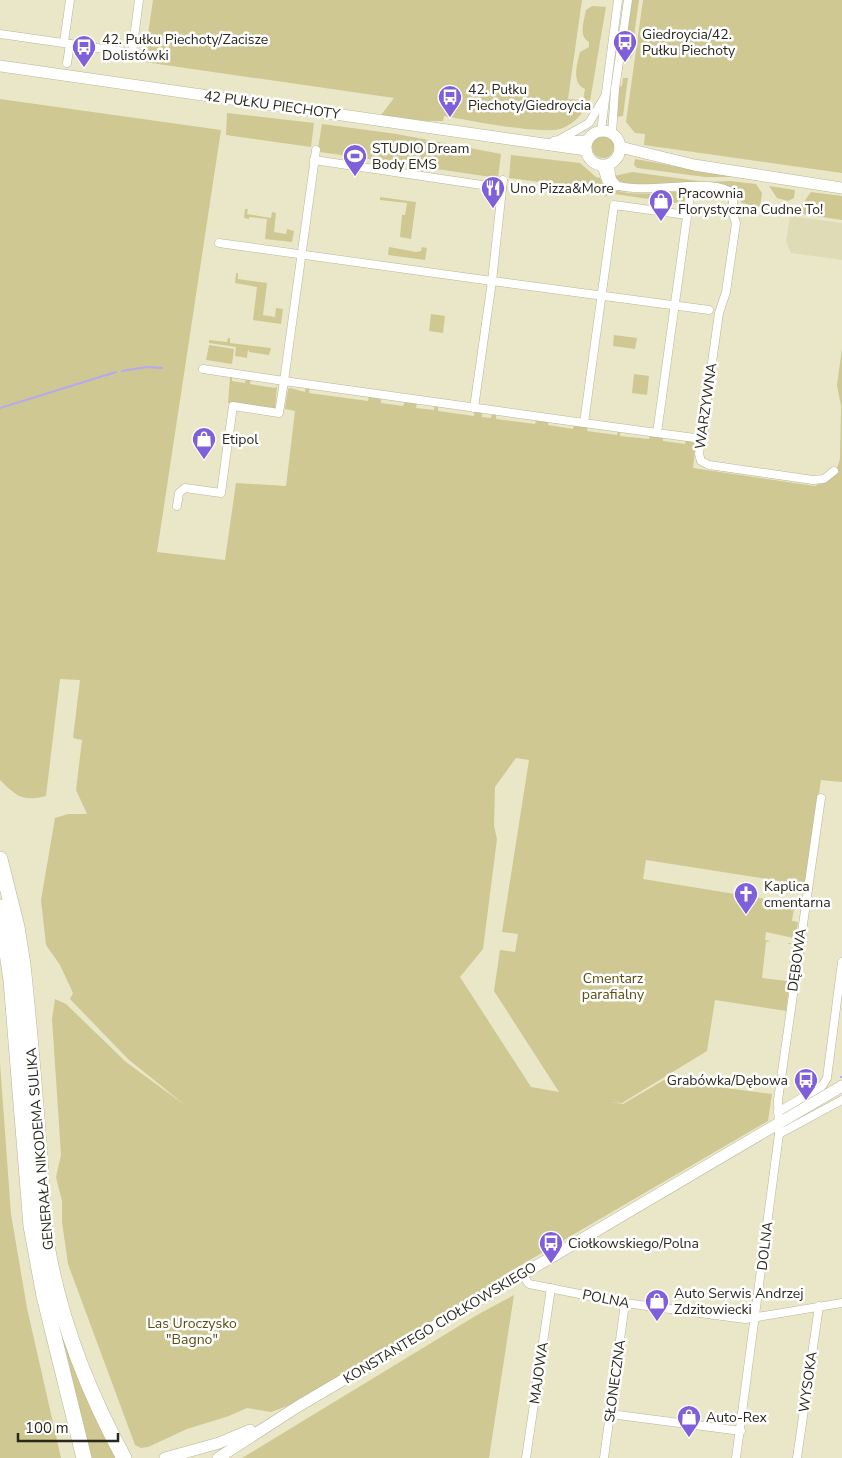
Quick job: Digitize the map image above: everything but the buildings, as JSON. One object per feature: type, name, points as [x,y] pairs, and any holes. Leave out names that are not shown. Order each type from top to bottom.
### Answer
[{"type":"highway","name":"GENERAŁA NIKODEMA SULIKA","points":[[0,859],[17,927],[25,985],[43,1216],[51,1266],[63,1315],[84,1377],[97,1408],[124,1458]]},
{"type":"highway","name":"GENERAŁA NIKODEMA SULIKA","points":[[1,912],[11,980],[31,1226],[44,1296],[84,1458]]},
{"type":"highway","points":[[1,912],[10,931],[15,932],[17,927]]},
{"type":"street","points":[[68,63],[67,43],[70,0]]},
{"type":"street","points":[[0,34],[132,53],[138,0]]},
{"type":"street","points":[[606,132],[606,91],[618,0]]},
{"type":"street","points":[[606,132],[615,89],[628,0]]},
{"type":"street","name":"42 PUŁKU PIECHOTY","points":[[0,66],[586,146]]},
{"type":"street","points":[[549,142],[589,122],[601,105],[606,91]]},
{"type":"street","points":[[606,132],[618,139],[619,151],[605,164],[591,160],[586,146],[591,136],[606,132]]},
{"type":"street","points":[[177,506],[179,493],[185,488],[221,494],[233,406],[279,413],[316,150]]},
{"type":"street","points":[[619,151],[719,170],[842,188]]},
{"type":"street","points":[[314,160],[502,184],[492,281],[474,408]]},
{"type":"street","name":"WARZYWNA","points":[[605,164],[606,180],[617,186],[639,188],[690,186],[726,190],[733,194],[733,214],[736,223],[726,292],[719,313],[700,458],[704,464],[813,480],[824,479],[834,471]]},
{"type":"street","points":[[657,433],[689,202]]},
{"type":"street","points":[[584,423],[614,205],[687,215]]},
{"type":"street","points":[[219,243],[709,310]]},
{"type":"street","points":[[202,369],[695,438]]},
{"type":"street","name":"DĘBOWA","points":[[779,1123],[780,1080],[821,798]]},
{"type":"street","points":[[779,1123],[822,1086],[827,1078],[842,962]]},
{"type":"street","name":"KONSTANTEGO CIOŁKOWSKIEGO","points":[[218,1458],[297,1407],[842,1086]]},
{"type":"street","points":[[779,1123],[842,1100]]},
{"type":"street","name":"DOLNA","points":[[736,1458],[741,1432],[779,1123]]},
{"type":"street","name":"POLNA","points":[[522,1274],[529,1284],[625,1303],[744,1319],[842,1302]]},
{"type":"street","name":"MAJOWA","points":[[526,1458],[551,1288]]},
{"type":"street","name":"SŁONECZNA","points":[[604,1458],[625,1303]]},
{"type":"street","name":"WYSOKA","points":[[798,1458],[819,1306]]},
{"type":"street","name":"KONSTANTEGO CIOŁKOWSKIEGO","points":[[165,1458],[247,1432],[297,1407]]},
{"type":"street","points":[[610,1414],[741,1432]]},
{"type":"shaded area","points":[[790,216],[842,223],[842,260],[791,253],[786,241]]},
{"type":"green space","points":[[153,0],[582,0],[568,99],[583,100],[585,89],[578,82],[576,73],[580,52],[589,47],[589,42],[583,32],[586,10],[592,6],[606,7],[590,101],[579,117],[567,126],[553,130],[540,130],[444,116],[443,121],[425,121],[381,115],[394,98],[144,62]]},
{"type":"green space","points":[[630,0],[639,0],[631,58],[623,55]]},
{"type":"green space","points":[[643,0],[842,0],[842,173],[644,145],[645,134],[635,133],[626,122]]},
{"type":"green space","points":[[623,78],[628,78],[623,116],[615,117],[619,85],[622,86]]},
{"type":"green space","points":[[0,99],[221,130],[157,552],[225,560],[236,483],[286,486],[295,411],[285,409],[288,389],[290,388],[305,392],[306,387],[310,388],[309,393],[368,401],[369,396],[381,398],[381,403],[403,406],[405,401],[417,403],[416,408],[434,410],[435,405],[438,406],[438,411],[474,416],[475,411],[482,412],[482,417],[491,418],[492,414],[496,414],[496,419],[535,424],[537,419],[548,422],[548,425],[573,429],[574,425],[588,427],[587,431],[617,435],[618,431],[620,436],[649,439],[650,436],[663,437],[663,441],[685,444],[686,440],[696,441],[693,468],[815,486],[831,475],[839,464],[841,406],[837,385],[842,348],[842,782],[821,780],[805,885],[646,860],[643,879],[802,905],[801,909],[794,908],[792,921],[798,922],[796,935],[793,938],[766,932],[765,940],[771,941],[766,942],[762,978],[787,981],[792,945],[787,943],[792,943],[794,947],[786,1011],[715,1000],[707,1051],[622,1103],[611,1102],[623,1104],[664,1080],[772,1094],[768,1121],[504,1275],[466,1302],[293,1404],[271,1412],[247,1408],[229,1416],[187,1429],[148,1447],[141,1448],[135,1445],[68,1264],[62,1222],[62,1201],[56,1177],[61,1155],[52,1019],[55,999],[66,1004],[126,1062],[186,1106],[128,1059],[70,999],[73,993],[60,965],[46,945],[41,900],[55,818],[68,814],[87,814],[76,790],[82,740],[73,738],[80,680],[60,679],[46,796],[25,798],[15,794],[0,780]],"holes":[[[516,758],[529,760],[502,932],[518,934],[515,952],[500,950],[494,991],[559,1092],[531,1087],[460,977],[483,949],[497,839],[494,826],[495,787]]]},
{"type":"green space","points":[[227,113],[314,123],[311,147],[226,135]]},
{"type":"green space","points":[[322,124],[397,134],[501,154],[498,178],[320,152],[321,149],[318,148]]},
{"type":"green space","points":[[603,136],[611,139],[614,147],[611,155],[603,158],[595,155],[592,147],[595,139]]},
{"type":"green space","points":[[511,155],[580,163],[596,177],[600,178],[605,185],[614,190],[639,193],[686,191],[685,201],[682,204],[608,193],[607,196],[577,192],[577,187],[509,178]]},
{"type":"green space","points":[[635,159],[737,177],[705,177],[637,168],[634,165]]},
{"type":"green space","points":[[632,172],[706,182],[730,181],[756,184],[762,193],[760,207],[742,203],[731,188],[704,185],[635,185],[622,182],[614,176]]},
{"type":"green space","points":[[769,186],[795,190],[794,198],[788,201],[777,198]]},
{"type":"green space","points":[[811,192],[842,196],[842,220],[796,213]]},
{"type":"green space","points":[[380,197],[416,202],[411,239],[400,237],[402,215],[405,215],[407,203],[380,200]]},
{"type":"green space","points":[[245,209],[248,209],[247,214],[271,218],[272,212],[276,213],[274,232],[286,234],[287,229],[294,231],[292,242],[265,239],[267,219],[244,218]]},
{"type":"green space","points":[[389,247],[416,252],[421,251],[422,247],[427,248],[425,260],[388,255]]},
{"type":"green space","points":[[236,273],[238,273],[238,279],[267,283],[263,315],[275,317],[276,308],[283,309],[281,324],[253,320],[257,287],[235,283]]},
{"type":"green space","points":[[431,314],[445,316],[443,333],[429,331]]},
{"type":"green space","points":[[614,335],[637,338],[635,349],[613,346]]},
{"type":"green space","points":[[228,338],[230,338],[230,343],[271,348],[269,355],[249,352],[248,349],[247,358],[235,356],[236,347],[209,343],[209,340],[227,342]]},
{"type":"green space","points":[[209,345],[234,349],[232,364],[206,360]]},
{"type":"green space","points":[[634,374],[649,376],[647,395],[632,393]]},
{"type":"green space","points":[[232,376],[232,381],[245,383],[246,378],[251,379],[250,384],[275,388],[277,386],[275,409],[228,403],[230,378]]},
{"type":"green space","points":[[0,1063],[11,1214],[27,1308],[61,1458],[0,1458]]},
{"type":"green space","points":[[43,1245],[119,1458],[91,1458],[67,1357],[57,1330]]},
{"type":"green space","points":[[514,1295],[489,1458],[242,1458],[477,1315]]},
{"type":"waterway","points":[[122,371],[147,367],[162,368]]},
{"type":"waterway","points":[[0,408],[116,372]]},
{"type":"place","name":"Giedroycia/42. Pułku Piechoty","points":[[625,63]]},
{"type":"place","name":"42. Pułku Piechoty/Zacisze Dolistówki","points":[[84,68]]},
{"type":"place","name":"42. Pułku Piechoty/Giedroycia","points":[[450,118]]},
{"type":"place","name":"STUDIO Dream Body EMS","points":[[355,177]]},
{"type":"place","name":"Uno Pizza&More","points":[[493,209]]},
{"type":"place","name":"Pracownia Florystyczna Cudne To!","points":[[661,222]]},
{"type":"place","name":"Etipol","points":[[204,460]]},
{"type":"place","name":"Kaplica cmentarna","points":[[746,915]]},
{"type":"place","name":"Grabówka/Dębowa","points":[[806,1101]]},
{"type":"place","name":"Ciołkowskiego/Polna","points":[[551,1264]]},
{"type":"place","name":"Auto Serwis Andrzej Zdzitowiecki","points":[[657,1322]]},
{"type":"place","name":"Auto-Rex","points":[[689,1438]]},
{"type":"park label","name":"Cmentarz parafialny","points":[[613,986]]},
{"type":"park label","name":"Las Uroczysko \"Bagno\"","points":[[192,1332]]}]
